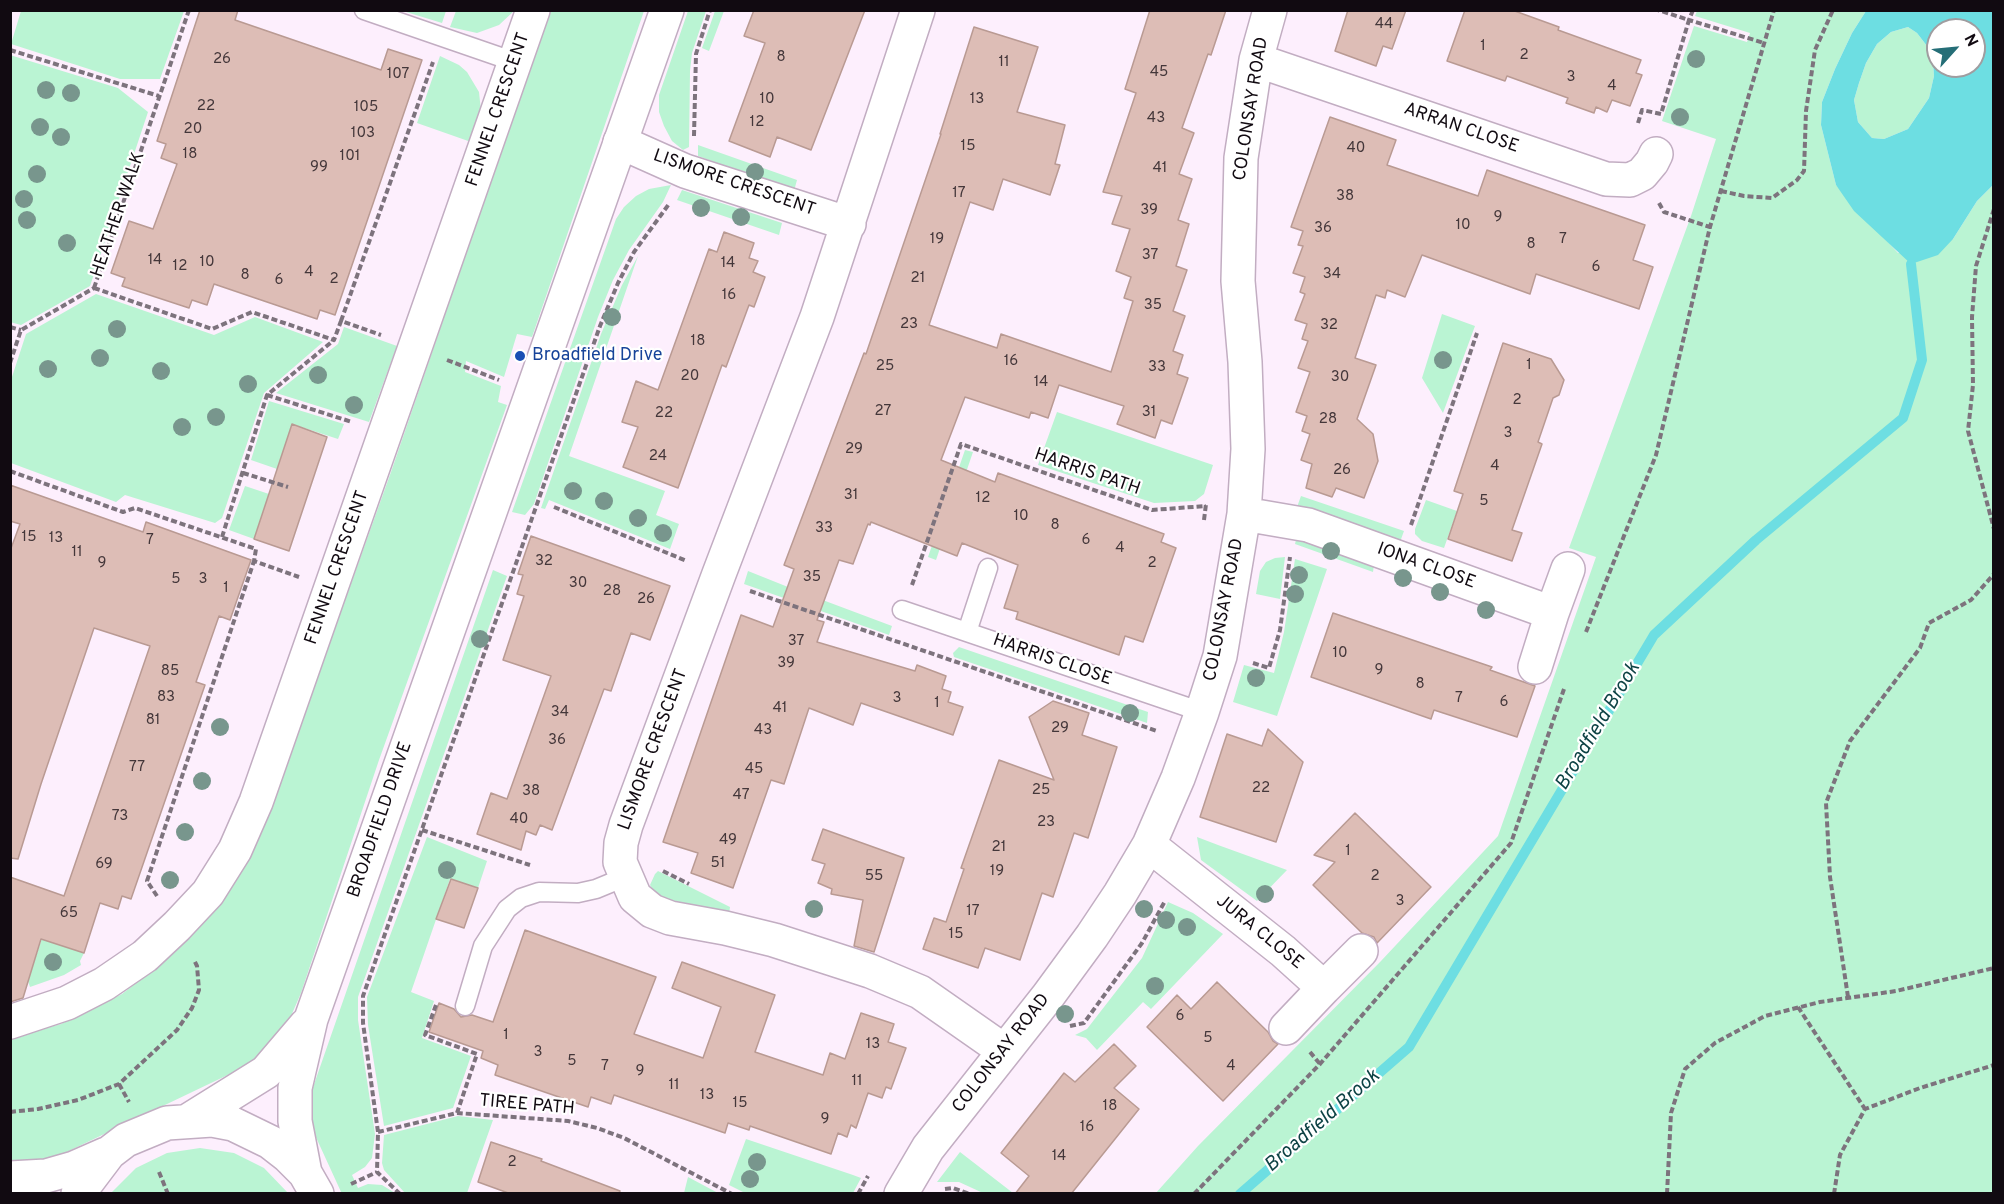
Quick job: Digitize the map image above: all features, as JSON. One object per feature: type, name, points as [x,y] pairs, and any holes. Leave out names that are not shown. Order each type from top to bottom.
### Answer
[{"type":"street","name":"FENNEL CRESCENT","points":[[10,1022],[67,1003],[104,984],[144,956],[208,893],[235,850],[256,802],[533,10]]},
{"type":"street","name":"BROADFIELD DRIVE","points":[[311,1183],[295,1121],[295,1088],[310,1019],[667,10]]},
{"type":"street","name":"LISMORE CRESCENT","points":[[918,10],[817,317],[626,825],[621,843],[620,862],[635,897],[652,911],[670,918],[774,940],[870,971],[920,992],[1003,1050]]},
{"type":"street","name":"COLONSAY ROAD","points":[[901,1194],[928,1148],[1003,1050],[1048,996],[1120,894],[1149,845],[1191,743],[1220,656],[1244,514],[1248,449],[1245,362],[1238,281],[1241,158],[1256,60],[1270,10]]},
{"type":"street","name":"ARRAN CLOSE","points":[[1256,60],[1618,181],[1630,180],[1644,152]]},
{"type":"street","name":"LISMORE CRESCENT","points":[[620,142],[685,171],[849,224]]},
{"type":"street","name":"IONA CLOSE","points":[[1244,514],[1290,520],[1308,525],[1552,613]]},
{"type":"street","points":[[1535,667],[1568,569]]},
{"type":"street","name":"JURA CLOSE","points":[[1149,845],[1324,987]]},
{"type":"street","points":[[1286,1028],[1360,951]]},
{"type":"street","name":"BROADFIELD DRIVE","points":[[189,1120],[266,1072],[310,1019]]},
{"type":"street","name":"BROADFIELD DRIVE","points":[[78,1194],[109,1153],[126,1140],[167,1123],[189,1120],[212,1120],[253,1132],[288,1156],[311,1183]]},
{"type":"street","points":[[10,1178],[46,1176],[74,1168],[109,1153]]},
{"type":"lane","points":[[364,10],[515,62]]},
{"type":"lane","points":[[967,632],[988,568]]},
{"type":"lane","name":"HARRIS CLOSE","points":[[902,610],[1202,712]]},
{"type":"lane","points":[[465,1006],[483,946],[507,909],[521,898],[539,892],[578,893],[596,889],[625,877]]},
{"type":"path","name":"HEATHER WALK","points":[[189,10],[94,288],[212,329],[252,312],[334,339]]},
{"type":"path","points":[[694,140],[696,54],[710,10]]},
{"type":"path","points":[[1658,10],[1764,43]]},
{"type":"path","points":[[1692,10],[1661,114],[1642,110],[1644,152],[1664,212],[1710,227]]},
{"type":"path","points":[[1721,191],[1744,196],[1772,198],[1797,180],[1804,171],[1806,111],[1815,50],[1833,10]]},
{"type":"path","points":[[222,537],[267,395],[334,339],[442,37]]},
{"type":"path","points":[[10,50],[159,96]]},
{"type":"path","points":[[400,1194],[377,1172],[378,1132],[363,1023],[363,996],[600,326],[634,252],[674,195]]},
{"type":"path","points":[[1994,209],[1976,266],[1972,317],[1973,385],[1968,431],[1994,530]]},
{"type":"path","points":[[10,363],[21,330],[94,288]]},
{"type":"path","points":[[341,321],[509,384]]},
{"type":"path","points":[[10,327],[21,330]]},
{"type":"path","points":[[1404,560],[1412,541],[1410,528],[1478,333]]},
{"type":"path","points":[[267,395],[353,423]]},
{"type":"path","name":"HARRIS PATH","points":[[902,610],[961,444],[1152,510],[1206,506]]},
{"type":"path","points":[[10,471],[123,512],[135,508],[256,549],[254,561],[147,881],[177,926],[197,966],[199,990],[192,1008],[177,1030],[119,1084],[78,1100],[38,1109],[10,1112]]},
{"type":"path","points":[[243,472],[288,488]]},
{"type":"path","points":[[554,507],[719,574],[750,591],[1191,743]]},
{"type":"path","points":[[1220,656],[1246,660],[1269,669],[1280,630],[1290,552],[1290,520]]},
{"type":"path","points":[[254,561],[299,577],[303,566]]},
{"type":"path","points":[[1848,998],[1830,878],[1826,803],[1850,741],[1920,648],[1929,623],[1971,600],[1994,574]]},
{"type":"path","points":[[891,640],[902,610]]},
{"type":"path","points":[[422,830],[534,867]]},
{"type":"path","points":[[1667,1194],[1671,1113],[1685,1069],[1714,1043],[1765,1016],[1798,1007],[1896,991],[1994,968]]},
{"type":"path","points":[[457,1113],[477,1054],[425,1035],[439,998],[465,1006]]},
{"type":"path","points":[[1798,1007],[1865,1109]]},
{"type":"path","points":[[1834,1194],[1840,1155],[1865,1109],[1920,1088],[1994,1065]]},
{"type":"path","points":[[119,1084],[132,1107]]},
{"type":"path","name":"TIREE PATH","points":[[378,1132],[457,1113],[568,1121],[624,1138],[732,1194]]},
{"type":"path","points":[[159,1172],[168,1194]]},
{"type":"path","points":[[350,1184],[377,1172]]},
{"type":"green space","points":[[21,10],[184,11],[160,79],[120,79],[11,44]]},
{"type":"green space","points":[[456,10],[514,11],[499,25],[477,33],[450,27]]},
{"type":"green space","points":[[403,11],[446,11],[442,23]]},
{"type":"green space","points":[[549,11],[644,11],[532,337],[517,334],[504,377],[466,361],[465,372],[501,386],[498,402],[507,405],[379,760],[301,993],[288,1023],[256,1060],[234,1072],[52,1159],[11,1166],[10,1038],[61,1024],[122,994],[150,972],[281,779],[391,472]]},
{"type":"green space","points":[[688,11],[706,11],[692,53],[689,147],[683,150],[672,141],[664,126],[659,112],[659,95]]},
{"type":"green space","points":[[715,11],[724,11],[709,51],[702,48]]},
{"type":"green space","points":[[1697,11],[1866,11],[1852,33],[1835,69],[1822,102],[1821,125],[1836,185],[1898,253],[1953,239],[1977,201],[1993,185],[1993,1193],[1155,1194],[1198,1146],[1381,961],[1498,836],[1596,557],[1569,548],[1691,216],[1716,139],[1662,121],[1694,26],[1747,42],[1750,33],[1695,16]]},
{"type":"green space","points":[[1908,27],[1917,33],[1926,45],[1926,78],[1934,78],[1929,98],[1908,129],[1884,139],[1872,138],[1858,122],[1854,100],[1866,63],[1877,44],[1891,32]]},
{"type":"green space","points":[[10,55],[118,88],[148,112],[90,286],[21,325],[10,322]]},
{"type":"green space","points":[[440,56],[459,65],[467,72],[479,92],[481,111],[471,142],[417,123]]},
{"type":"green space","points":[[698,145],[797,180],[794,191],[698,156]]},
{"type":"green space","points":[[671,185],[663,202],[629,250],[613,280],[598,317],[534,504],[525,515],[512,512],[616,219],[624,207],[636,196],[649,189]]},
{"type":"green space","points":[[682,190],[782,223],[779,235],[677,200]]},
{"type":"green space","points":[[638,256],[569,456],[665,491],[656,515],[679,524],[670,549],[549,500],[545,509],[541,508],[601,334],[622,285]]},
{"type":"green space","points":[[96,294],[214,335],[255,317],[323,342],[264,393],[222,518],[215,523],[125,495],[116,502],[11,463],[11,380],[26,334]]},
{"type":"green space","points":[[1442,314],[1475,326],[1443,413],[1422,378]]},
{"type":"green space","points":[[344,327],[397,346],[369,422],[276,393],[338,344]]},
{"type":"green space","points":[[269,401],[344,424],[338,439],[292,424],[277,469],[251,460]]},
{"type":"green space","points":[[1057,412],[1213,465],[1204,494],[1195,501],[1154,503],[1038,465]]},
{"type":"green space","points":[[965,450],[973,452],[936,560],[928,557]]},
{"type":"green space","points":[[245,486],[269,494],[254,539],[229,530]]},
{"type":"green space","points":[[1301,496],[1404,531],[1400,542],[1297,507]]},
{"type":"green space","points":[[1426,500],[1457,511],[1444,548],[1422,541],[1415,534]]},
{"type":"green space","points":[[1297,536],[1374,565],[1373,572],[1295,544]]},
{"type":"green space","points":[[1285,557],[1280,599],[1256,594],[1260,571],[1266,562]]},
{"type":"green space","points":[[1295,559],[1327,569],[1277,716],[1233,702],[1244,665],[1274,673],[1284,632]]},
{"type":"green space","points":[[493,570],[507,576],[358,997],[358,1020],[375,1134],[372,1158],[365,1167],[352,1175],[358,1188],[368,1184],[382,1185],[395,1193],[342,1194],[314,1133],[310,1115],[311,1093]]},
{"type":"green space","points":[[748,571],[892,626],[889,635],[744,584]]},
{"type":"green space","points":[[959,647],[1148,712],[1147,723],[954,657],[953,653]]},
{"type":"green space","points":[[427,837],[487,861],[478,888],[450,879],[411,992],[434,1001],[422,1038],[471,1056],[453,1108],[384,1126],[368,1025],[367,997]]},
{"type":"green space","points":[[1197,837],[1287,870],[1257,901],[1201,860]]},
{"type":"green space","points":[[658,871],[730,907],[729,914],[668,901],[654,891],[650,885]]},
{"type":"green space","points":[[1168,902],[1193,913],[1223,934],[1151,1009],[1143,1002],[1097,1050],[1086,1038],[1075,1035],[1087,1029],[1142,958]]},
{"type":"green space","points":[[42,938],[84,953],[80,961],[81,965],[64,975],[30,987],[28,981]]},
{"type":"green space","points":[[458,1116],[493,1120],[467,1193],[405,1193],[384,1170],[382,1163],[384,1135]]},
{"type":"green space","points":[[746,1139],[861,1178],[853,1193],[745,1193],[729,1185]]},
{"type":"green space","points":[[200,1148],[234,1153],[264,1168],[288,1193],[111,1193],[136,1168],[167,1153]]},
{"type":"green space","points":[[960,1152],[1013,1193],[983,1193],[959,1182],[937,1182]]},
{"type":"green space","points":[[688,1177],[718,1193],[684,1193]]},
{"type":"water","points":[[1866,11],[1993,11],[1993,185],[1977,201],[1953,239],[1938,255],[1911,264],[1854,211],[1836,185],[1821,125],[1822,102],[1852,33]],"holes":[[[1926,18],[1986,18],[1986,78],[1934,78],[1929,98],[1908,129],[1884,139],[1872,138],[1858,122],[1854,100],[1866,63],[1877,44],[1891,32],[1908,27],[1917,33],[1926,45]]]},
{"type":"building","points":[[200,10],[238,10],[235,20],[381,70],[388,49],[422,60],[335,315],[320,310],[317,319],[214,284],[207,305],[192,300],[189,308],[122,286],[125,278],[111,273],[129,221],[153,229],[177,164],[161,158],[166,144],[157,141]]},
{"type":"building","points":[[754,10],[865,10],[811,150],[777,137],[770,157],[729,141],[765,43],[744,36]]},
{"type":"building","points":[[1150,10],[1226,10],[1182,128],[1194,133],[1179,174],[1192,179],[1178,220],[1189,224],[1176,266],[1187,270],[1173,311],[1185,316],[1173,351],[1183,355],[1177,374],[1188,378],[1172,424],[1161,420],[1155,438],[1117,424],[1124,406],[1059,385],[1048,418],[1031,412],[1029,418],[965,397],[941,460],[995,482],[998,473],[1164,534],[1161,542],[1176,548],[1143,642],[1125,636],[1119,655],[1016,619],[1018,612],[1004,608],[1018,565],[962,543],[957,556],[871,522],[870,525],[868,524],[853,564],[839,560],[817,620],[824,622],[817,642],[915,671],[917,665],[946,676],[942,689],[951,692],[948,702],[963,707],[953,735],[861,703],[853,725],[809,708],[784,784],[771,780],[733,888],[691,873],[698,853],[663,842],[741,615],[773,627],[794,569],[784,565],[864,353],[866,354],[941,134],[974,27],[1038,47],[1017,112],[1065,125],[1055,164],[1060,165],[1050,195],[1003,179],[993,210],[970,202],[929,325],[997,348],[1001,334],[1111,372],[1133,301],[1124,298],[1131,277],[1116,271],[1130,229],[1112,224],[1122,196],[1103,192],[1136,93],[1125,89]]},
{"type":"building","points":[[1348,10],[1406,10],[1392,49],[1383,46],[1376,66],[1335,51]]},
{"type":"building","points":[[1465,10],[1512,10],[1559,27],[1558,30],[1641,60],[1636,73],[1642,75],[1630,106],[1612,100],[1607,112],[1596,107],[1594,113],[1566,103],[1568,98],[1507,76],[1505,81],[1447,61]]},
{"type":"building","points":[[1330,117],[1396,140],[1387,165],[1478,196],[1487,170],[1645,225],[1633,260],[1653,267],[1639,309],[1536,274],[1530,294],[1422,255],[1405,297],[1387,290],[1385,298],[1376,295],[1355,358],[1376,365],[1357,419],[1373,434],[1378,461],[1364,498],[1336,488],[1332,497],[1306,488],[1312,464],[1301,460],[1310,434],[1302,431],[1307,416],[1296,412],[1310,372],[1298,368],[1308,341],[1302,339],[1307,324],[1295,320],[1305,294],[1300,292],[1305,277],[1293,273],[1303,246],[1298,245],[1303,231],[1291,227]]},
{"type":"building","points":[[724,232],[754,243],[749,258],[758,261],[753,272],[765,277],[754,307],[749,305],[726,367],[722,365],[678,488],[623,467],[638,427],[622,422],[636,381],[658,390],[709,249],[717,252]]},
{"type":"building","points":[[1503,343],[1551,359],[1564,380],[1559,395],[1553,398],[1538,442],[1542,444],[1512,530],[1522,533],[1512,561],[1448,539],[1463,494],[1454,491]]},
{"type":"building","points":[[292,424],[327,437],[289,551],[254,539]]},
{"type":"building","points":[[10,485],[143,532],[146,522],[251,560],[230,620],[219,616],[196,682],[205,685],[131,899],[122,896],[118,909],[100,903],[84,953],[41,939],[23,998],[10,1002],[10,877],[64,896],[150,646],[94,628],[18,859],[10,858],[10,551],[20,524],[10,521]]},
{"type":"building","points":[[531,536],[670,586],[650,640],[631,633],[611,691],[604,689],[552,830],[540,825],[536,835],[526,831],[521,850],[477,834],[491,793],[507,799],[551,676],[503,660],[524,596],[517,594],[523,575],[518,574]]},
{"type":"building","points":[[1333,613],[1492,667],[1490,670],[1535,686],[1517,737],[1434,710],[1431,719],[1311,677]]},
{"type":"building","points":[[1053,701],[1089,713],[1082,735],[1117,747],[1088,838],[1074,833],[1053,897],[1042,893],[1020,960],[985,948],[978,968],[923,949],[934,918],[946,922],[964,869],[961,868],[999,760],[1054,780],[1029,717]]},
{"type":"building","points":[[1268,729],[1303,762],[1276,842],[1200,817],[1227,734],[1262,746]]},
{"type":"building","points":[[1355,813],[1431,887],[1377,943],[1374,937],[1362,933],[1313,885],[1335,862],[1314,855]]},
{"type":"building","points":[[823,829],[904,858],[874,952],[854,946],[863,900],[831,894],[832,889],[818,883],[825,864],[812,860]]},
{"type":"building","points":[[451,879],[478,888],[464,928],[436,919]]},
{"type":"building","points":[[525,930],[656,977],[634,1034],[703,1058],[721,1007],[672,988],[682,962],[775,995],[755,1052],[823,1075],[830,1053],[845,1059],[861,1013],[894,1024],[888,1042],[906,1048],[891,1089],[886,1087],[882,1098],[868,1093],[856,1128],[851,1125],[847,1137],[838,1133],[831,1154],[750,1126],[749,1130],[728,1123],[725,1133],[614,1095],[611,1104],[591,1097],[588,1107],[495,1075],[498,1065],[481,1058],[483,1051],[429,1032],[439,1003],[454,1009],[461,1017],[472,1015],[493,1022]]},
{"type":"building","points":[[1217,982],[1278,1044],[1223,1101],[1147,1027],[1177,995],[1191,1009]]},
{"type":"building","points":[[1114,1044],[1136,1066],[1114,1088],[1139,1109],[1071,1194],[1015,1194],[1029,1176],[1001,1153],[1064,1073],[1075,1082]]},
{"type":"building","points":[[491,1142],[542,1159],[541,1161],[620,1191],[619,1194],[511,1194],[478,1182]]},
{"type":"waterway","name":"Broadfield Brook","points":[[1240,1194],[1409,1047],[1654,635],[1756,540],[1903,418],[1922,360],[1911,264]]},
{"type":"place","name":"Broadfield Drive","points":[[520,356]]}]
